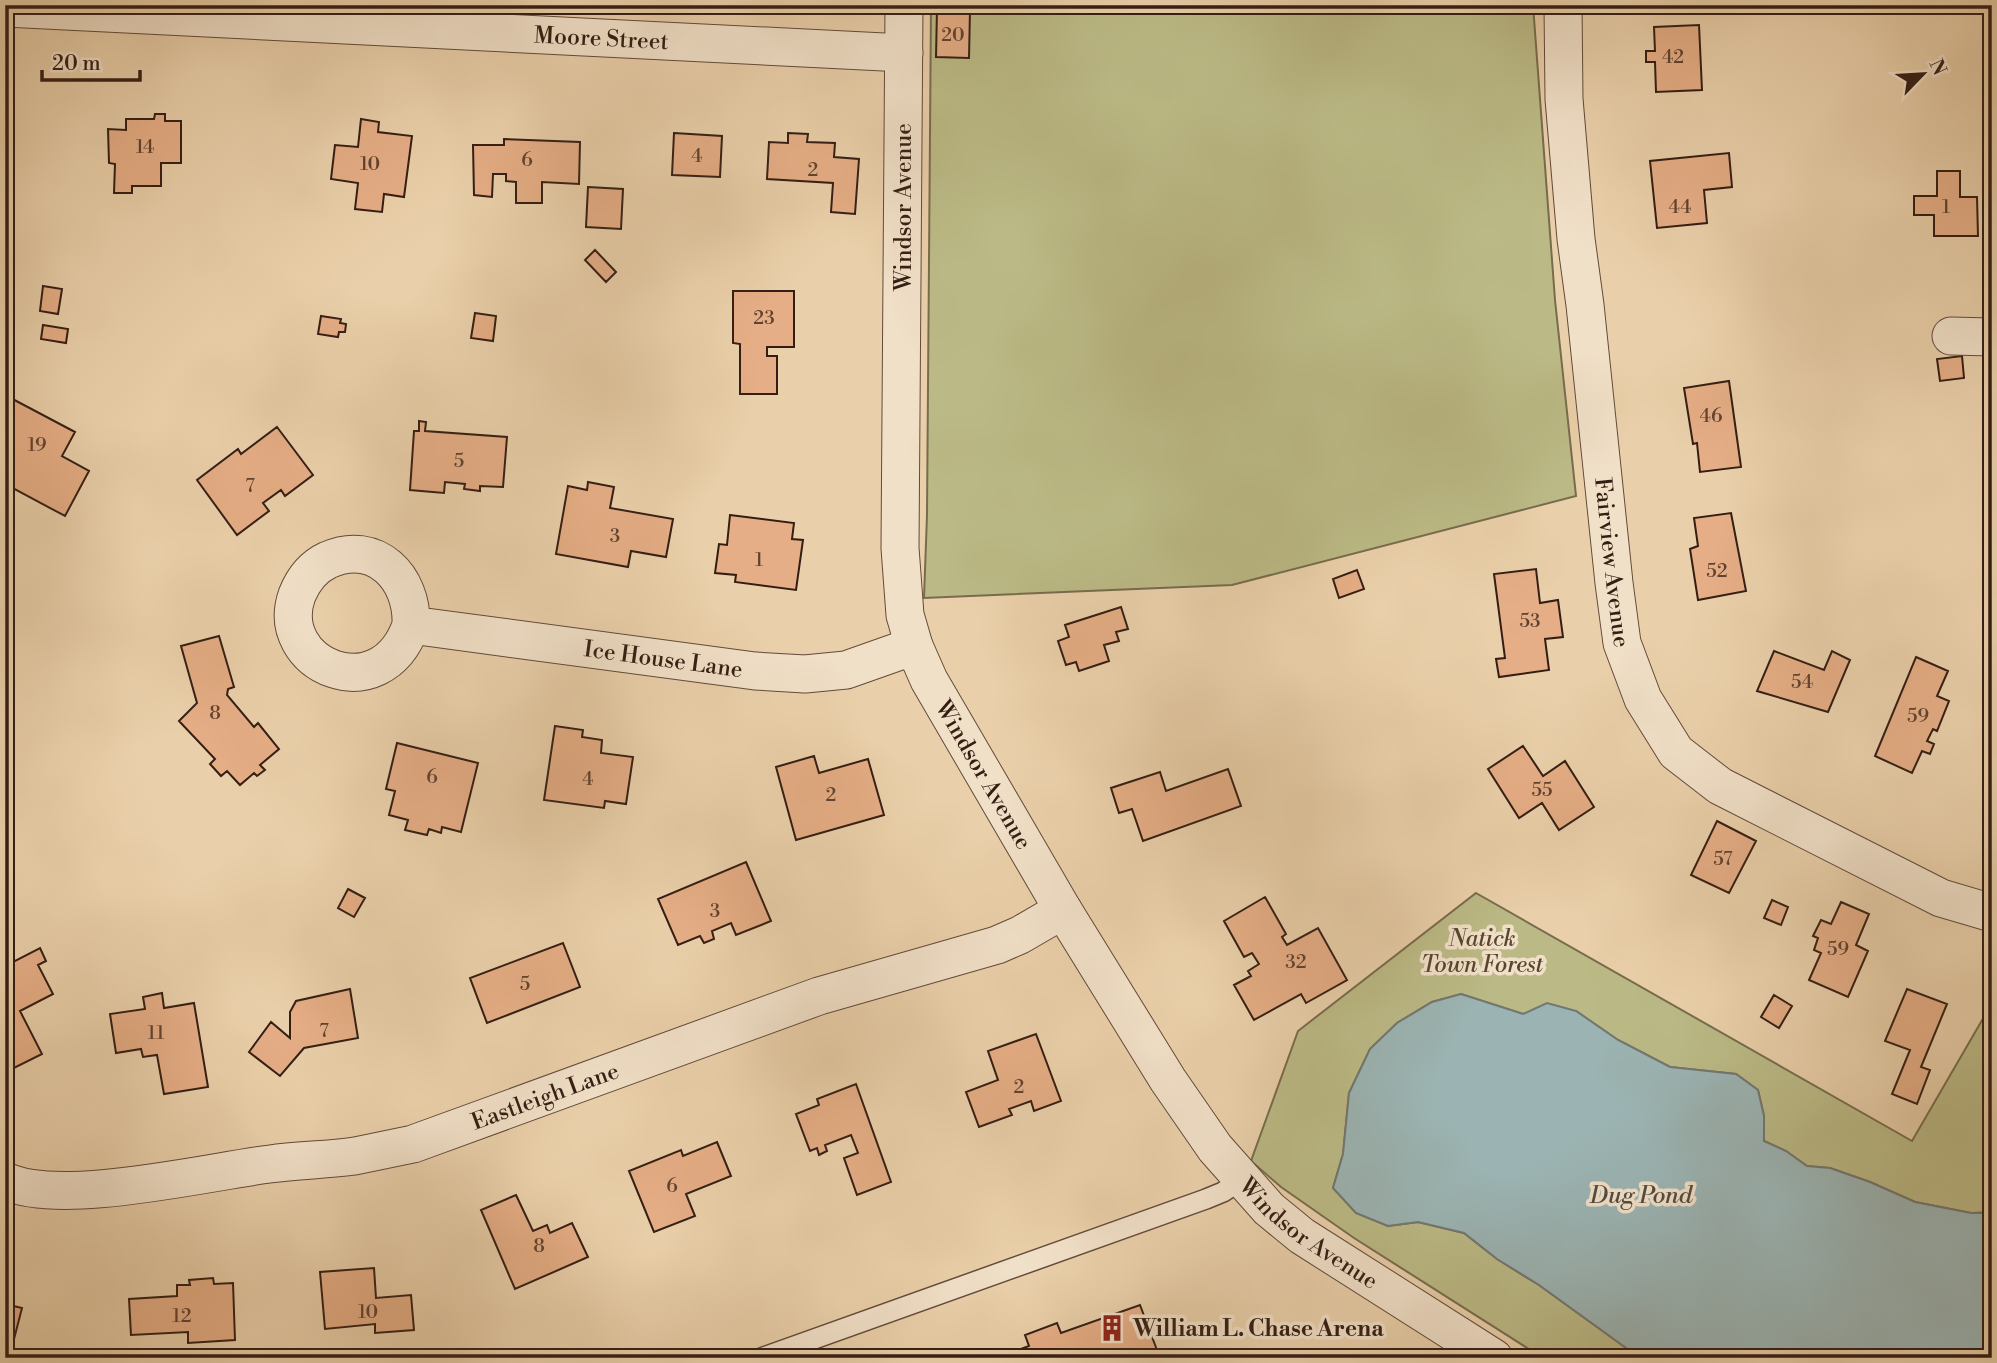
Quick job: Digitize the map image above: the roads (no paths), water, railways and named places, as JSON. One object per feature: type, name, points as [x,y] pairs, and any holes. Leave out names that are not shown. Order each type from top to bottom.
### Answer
[{"type":"street","name":"Windsor Avenue","points":[[904,5],[900,548],[905,615],[914,646],[941,701],[1063,910],[1168,1080],[1215,1148],[1241,1180],[1269,1209],[1303,1236],[1494,1358]]},
{"type":"street","name":"Fairview Avenue","points":[[1563,5],[1564,99],[1576,239],[1614,583],[1622,643],[1643,699],[1676,752],[1720,786],[1941,898],[1992,914]]},
{"type":"street","name":"Moore Street","points":[[5,8],[376,16],[904,53]]},
{"type":"street","points":[[1951,336],[1992,337]]},
{"type":"street","name":"Ice House Lane","points":[[411,625],[755,671],[805,674],[845,670],[914,646]]},
{"type":"street","name":"Eastleigh Lane","points":[[5,1181],[61,1192],[353,1156],[413,1144],[773,1012],[996,944],[1020,935],[1063,910]]},
{"type":"lane","points":[[761,1358],[1206,1199],[1241,1180]]},
{"type":"water","name":"Dug Pond","points":[[1461,994],[1523,1014],[1547,1003],[1576,1011],[1618,1040],[1670,1067],[1736,1074],[1758,1090],[1764,1116],[1764,1141],[1786,1151],[1807,1166],[1830,1168],[1915,1202],[1971,1213],[1992,1213],[1992,1358],[1640,1358],[1464,1233],[1418,1222],[1388,1226],[1356,1213],[1333,1188],[1343,1154],[1349,1093],[1370,1049],[1397,1023],[1432,1002]]},
{"type":"place","name":"William L. Chase Arena","points":[[1112,1328]]},
{"type":"park label","name":"Natick Town Forest","points":[[1482,951]]}]
